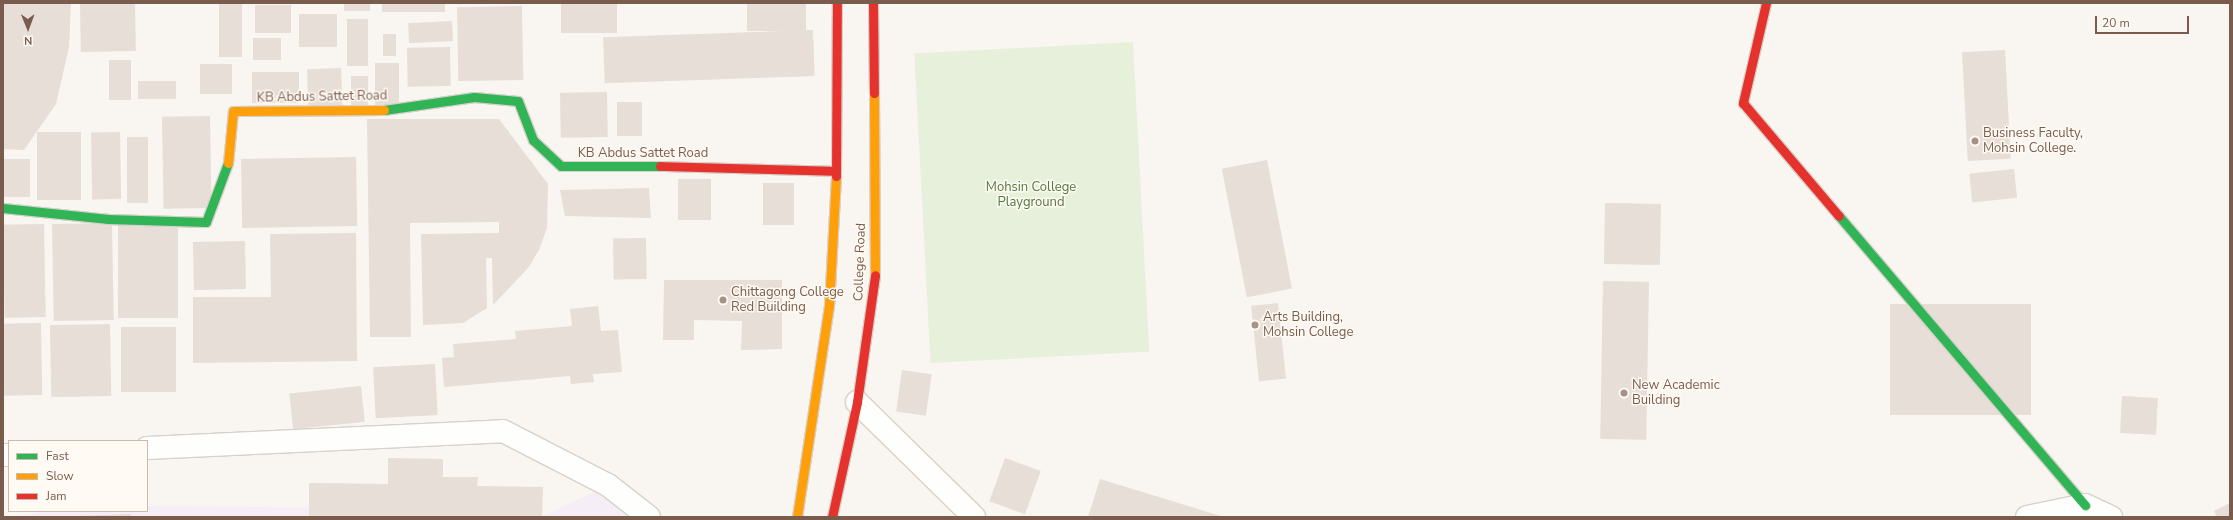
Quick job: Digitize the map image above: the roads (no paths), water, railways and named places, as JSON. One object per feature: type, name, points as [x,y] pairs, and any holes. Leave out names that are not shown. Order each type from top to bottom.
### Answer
[{"type":"street","points":[[797,517],[829,306],[836,171],[836,3]]},
{"type":"street","name":"College Road","points":[[832,517],[857,402],[875,286],[873,3]]},
{"type":"street","points":[[1766,3],[1743,102],[2085,505],[2111,517]]},
{"type":"street","name":"KB Abdus Sattet Road","points":[[3,208],[108,219],[206,222],[227,174],[233,111],[388,110],[420,102],[474,97],[518,101],[533,140],[562,166],[762,167],[836,171]]},
{"type":"street","points":[[857,402],[974,517]]},
{"type":"street","points":[[148,448],[503,431],[608,485],[649,517]]},
{"type":"street","points":[[2027,517],[2085,505]]},
{"type":"place","name":"Business Faculty, Mohsin College.","points":[[1975,141]]},
{"type":"place","name":"Chittagong College Red Building","points":[[723,300]]},
{"type":"place","name":"Arts Building, Mohsin College","points":[[1255,325]]},
{"type":"place","name":"New Academic Building","points":[[1624,393]]},
{"type":"park label","name":"Mohsin College Playground","points":[[1031,196]]}]
